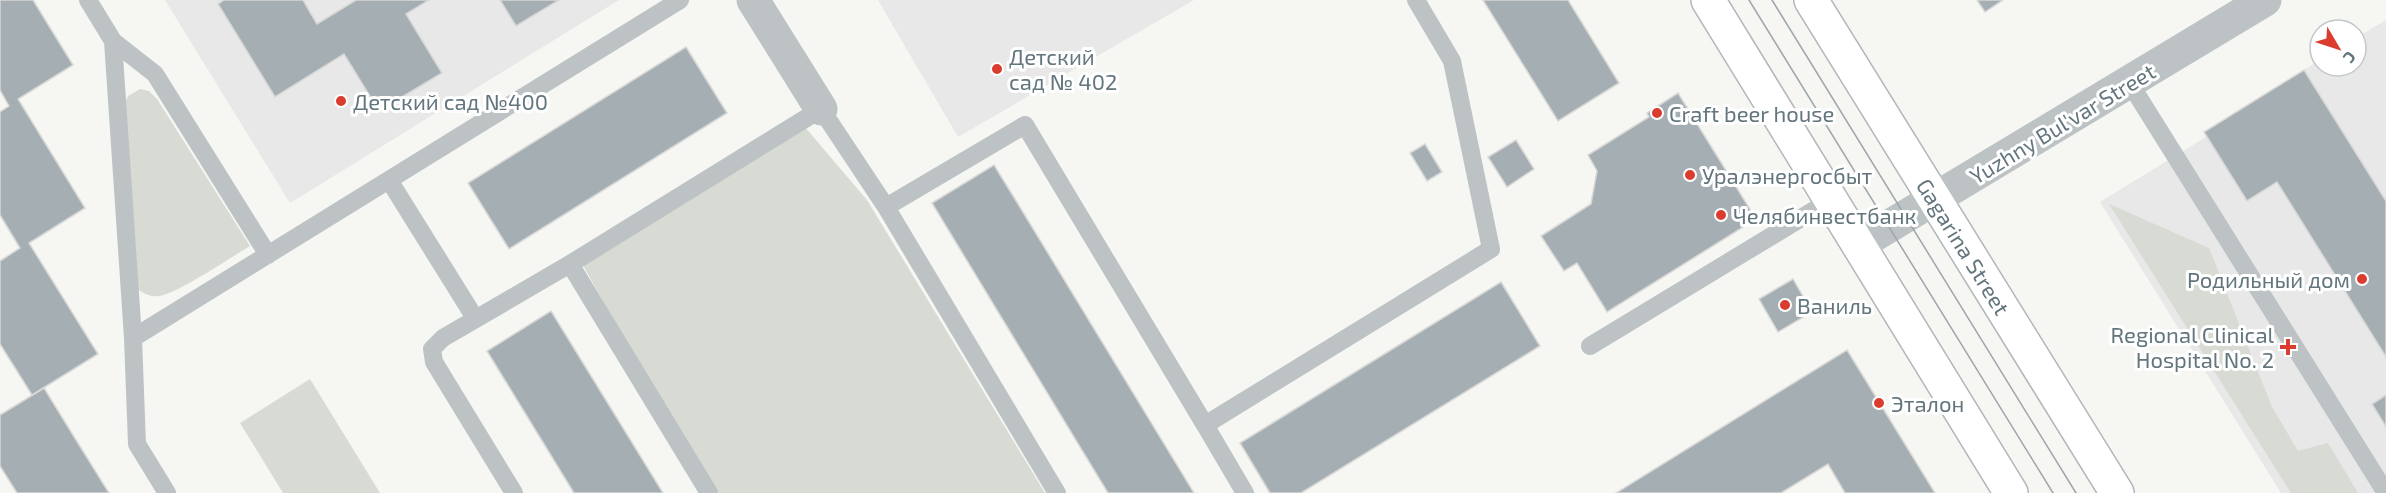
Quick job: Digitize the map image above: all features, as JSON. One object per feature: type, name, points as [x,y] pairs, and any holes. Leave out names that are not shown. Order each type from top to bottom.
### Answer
[{"type":"main road","points":[[1708,0],[2012,493]]},
{"type":"main road","name":"Gagarina Street","points":[[1811,0],[2117,493]]},
{"type":"street","points":[[753,0],[821,109]]},
{"type":"street","name":"Yuzhny Bul'var Street","points":[[1858,245],[2265,0]]},
{"type":"lane","points":[[88,0],[113,41],[155,74],[268,255]]},
{"type":"lane","points":[[133,338],[680,0]]},
{"type":"lane","points":[[1205,425],[1491,249],[1452,61],[1416,0]]},
{"type":"lane","points":[[113,41],[133,338],[137,444],[167,493]]},
{"type":"lane","points":[[2128,82],[2386,493]]},
{"type":"lane","points":[[514,493],[434,362],[432,349],[443,338],[475,318],[570,264],[821,109],[886,207],[1057,493]]},
{"type":"lane","points":[[886,207],[1025,125],[1245,493]]},
{"type":"lane","points":[[389,180],[475,318]]},
{"type":"lane","points":[[1590,346],[1831,200]]},
{"type":"lane","points":[[570,264],[709,493]]},
{"type":"shaded area","name":"Детский сад №400","points":[[165,0],[619,0],[290,203]]},
{"type":"shaded area","name":"Детский сад № 402","points":[[878,0],[1194,0],[958,137]]},
{"type":"shaded area","name":"Regional Clinical Hospital No. 2","points":[[2386,20],[2386,493],[2281,493],[2100,202],[2206,137],[2204,132],[2308,67],[2308,78],[2368,78],[2368,31]]},
{"type":"shaded area","points":[[140,89],[149,91],[157,99],[250,246],[178,289],[159,296],[148,295],[137,289],[124,106],[128,96]]},
{"type":"shaded area","points":[[798,119],[867,200],[1045,493],[710,493],[575,251]]},
{"type":"shaded area","points":[[2109,204],[2209,248],[2272,407],[2298,451],[2328,443],[2358,493],[2291,493]]},
{"type":"shaded area","points":[[310,379],[380,493],[283,493],[240,423]]},
{"type":"building","points":[[0,0],[33,0],[73,65],[18,99],[85,208],[29,243],[98,354],[32,395],[0,344],[0,261],[20,248],[0,215],[0,112],[9,106],[0,90]]},
{"type":"building","points":[[224,0],[303,0],[317,24],[356,0],[429,0],[406,14],[442,73],[379,111],[344,54],[275,97],[218,4]]},
{"type":"building","points":[[500,0],[559,0],[516,26]]},
{"type":"building","points":[[1483,0],[1568,0],[1619,83],[1558,121]]},
{"type":"building","points":[[1977,0],[2003,0],[1985,12]]},
{"type":"building","points":[[686,47],[727,113],[509,249],[468,183]]},
{"type":"building","name":"Родильный дом","points":[[2304,70],[2386,201],[2386,357],[2277,182],[2247,201],[2204,132]]},
{"type":"building","points":[[1678,93],[1756,219],[1607,312],[1577,263],[1564,271],[1541,236],[1591,204],[1597,171],[1588,155],[1649,117],[1647,113]]},
{"type":"building","points":[[1516,140],[1534,169],[1507,187],[1488,157]]},
{"type":"building","points":[[1425,144],[1442,172],[1427,181],[1410,153]]},
{"type":"building","points":[[994,165],[1194,493],[1108,493],[932,203]]},
{"type":"building","name":"Ваниль","points":[[1793,279],[1812,312],[1778,332],[1759,299]]},
{"type":"building","points":[[1501,282],[1540,346],[1301,493],[1270,493],[1240,443]]},
{"type":"building","points":[[551,311],[663,493],[574,493],[487,351]]},
{"type":"building","points":[[1847,350],[1935,493],[1845,493],[1828,464],[1781,493],[1616,493]]},
{"type":"building","points":[[44,388],[109,493],[17,493],[0,466],[0,415]]},
{"type":"building","points":[[2386,395],[2386,427],[2372,404]]},
{"type":"tram line","points":[[1749,0],[2053,493]]},
{"type":"tram line","points":[[1772,0],[2076,493]]},
{"type":"place","name":"Детский сад № 402","points":[[997,69]]},
{"type":"place","name":"Детский сад №400","points":[[341,101]]},
{"type":"place","name":"Craft beer house","points":[[1657,113]]},
{"type":"place","name":"Уралэнергосбыт","points":[[1690,175]]},
{"type":"place","name":"Челябинвестбанк","points":[[1721,215]]},
{"type":"place","name":"Родильный дом","points":[[2362,279]]},
{"type":"place","name":"Ваниль","points":[[1785,305]]},
{"type":"place","name":"Regional Clinical Hospital No. 2","points":[[2288,347]]},
{"type":"place","name":"Эталон","points":[[1879,403]]}]
